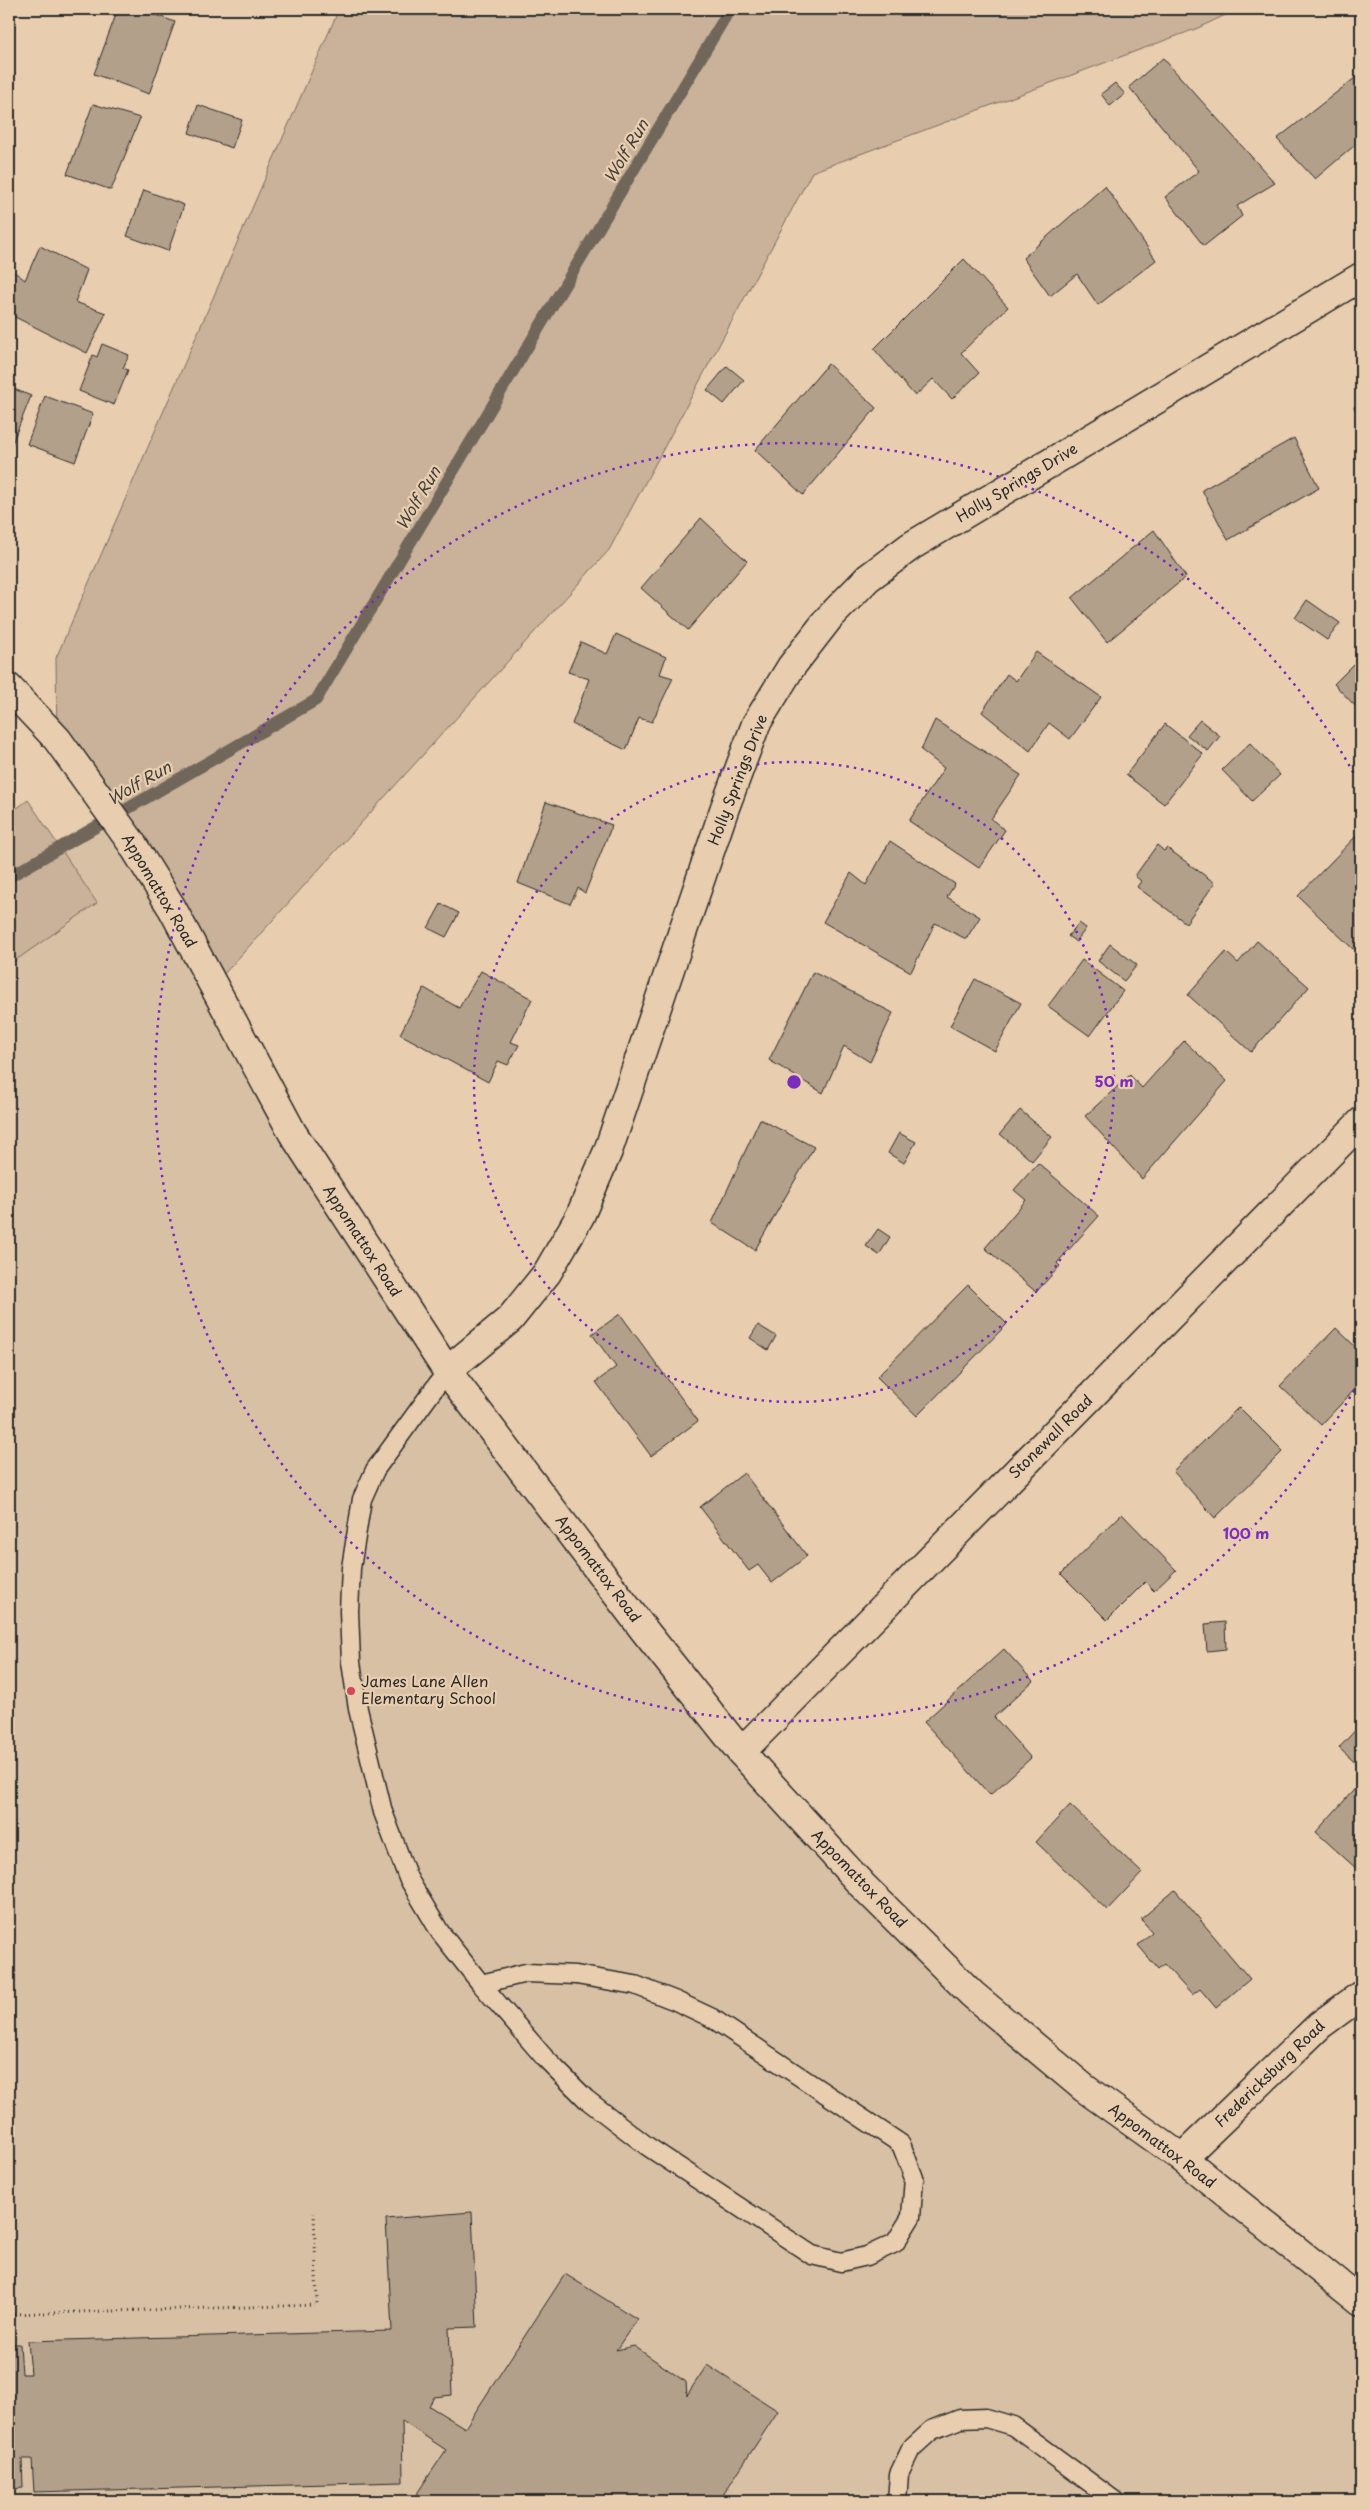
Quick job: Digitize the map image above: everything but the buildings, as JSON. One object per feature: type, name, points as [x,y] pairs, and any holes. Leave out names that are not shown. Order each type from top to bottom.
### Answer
[{"type":"street","name":"Holly Springs Drive","points":[[447,1371],[510,1319],[546,1273],[580,1216],[608,1151],[724,810],[756,724],[791,667],[829,618],[868,578],[911,546],[1361,277]]},
{"type":"street","name":"Appomattox Road","points":[[9,688],[58,739],[131,842],[172,908],[292,1132],[447,1371],[644,1630],[741,1752],[862,1885],[972,1994],[1084,2088],[1182,2158],[1361,2302]]},
{"type":"street","name":"Stonewall Road","points":[[741,1752],[1361,1122]]},
{"type":"street","name":"Fredericksburg Road","points":[[1182,2158],[1320,2025],[1361,1995]]},
{"type":"lane","points":[[447,1371],[375,1470],[362,1499],[351,1568],[349,1611],[351,1662],[358,1709],[383,1812],[408,1878],[440,1932],[481,1984],[544,2057],[586,2099],[647,2146],[812,2256],[841,2262],[867,2256],[895,2244],[911,2217],[914,2178],[901,2144],[712,2018],[635,1985],[576,1975],[526,1973],[481,1984]]},
{"type":"lane","points":[[897,2501],[899,2474],[911,2449],[932,2430],[960,2420],[986,2418],[1013,2426],[1115,2501]]},
{"type":"path","points":[[9,2314],[317,2305],[314,2213]]},
{"type":"shaded area","points":[[339,9],[1238,9],[1198,28],[812,172],[609,550],[213,986],[57,739],[56,658]]},
{"type":"shaded area","points":[[28,800],[97,903],[9,965],[9,814]]},
{"type":"shaded area","name":"James Lane Allen Elementary School","points":[[114,816],[447,1371],[862,1885],[1361,2302],[1361,2501],[9,2501],[9,877]]},
{"type":"waterway","name":"Wolf Run","points":[[9,877],[316,700],[730,9]]},
{"type":"place","name":"James Lane Allen Elementary School","points":[[351,1691]]}]
